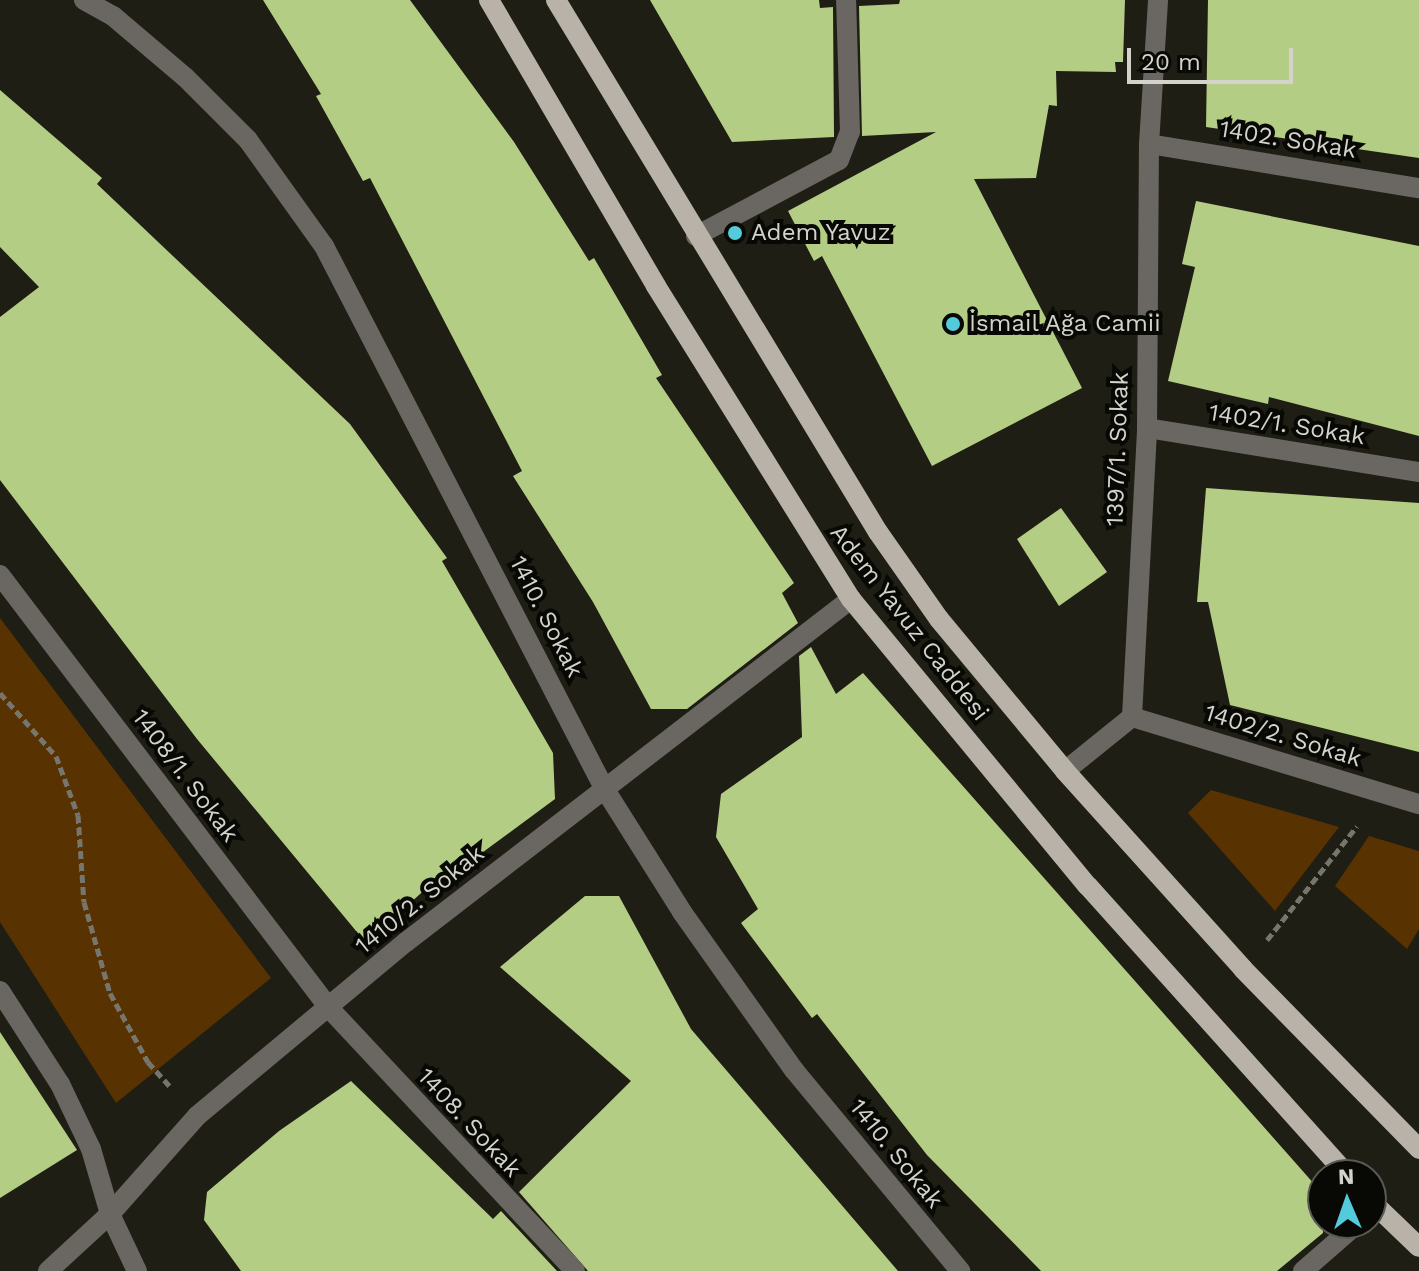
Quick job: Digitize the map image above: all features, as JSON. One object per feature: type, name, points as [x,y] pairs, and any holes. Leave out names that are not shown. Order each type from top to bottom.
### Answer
[{"type":"main road","name":"Adem Yavuz Caddesi","points":[[489,0],[680,326],[851,599],[1097,897],[1333,1159]]},
{"type":"main road","name":"Adem Yavuz Caddesi","points":[[556,0],[696,236],[878,532],[939,619],[1065,771],[1243,969],[1419,1149]]},
{"type":"main road","points":[[1387,1219],[1419,1247]]},
{"type":"street","name":"1410. Sokak","points":[[84,0],[113,16],[149,46],[248,140],[324,246],[604,788],[682,912],[794,1070],[960,1271]]},
{"type":"street","points":[[696,236],[839,160],[850,132],[846,0]]},
{"type":"street","name":"1397/1. Sokak","points":[[1132,717],[1147,428],[1149,144],[1158,0]]},
{"type":"street","name":"1402. Sokak","points":[[1149,144],[1419,188]]},
{"type":"street","name":"1402/1. Sokak","points":[[1147,428],[1419,472]]},
{"type":"street","name":"1408/1. Sokak","points":[[0,575],[329,1008]]},
{"type":"street","name":"1410/2. Sokak","points":[[48,1271],[110,1214],[197,1116],[604,788],[851,599]]},
{"type":"street","points":[[1065,771],[1132,717]]},
{"type":"street","name":"1402/2. Sokak","points":[[1132,717],[1419,804]]},
{"type":"street","points":[[0,991],[60,1084],[91,1149],[110,1214],[137,1271]]},
{"type":"street","name":"1408. Sokak","points":[[329,1008],[575,1271]]},
{"type":"street","points":[[1303,1271],[1340,1239]]},
{"type":"path","points":[[0,693],[56,756],[78,815],[84,902],[110,993],[148,1062],[197,1116]]},
{"type":"path","points":[[1243,969],[1382,793]]},
{"type":"shaded area","points":[[0,618],[271,978],[116,1103],[0,922]]},
{"type":"shaded area","points":[[1211,790],[1339,827],[1275,911],[1188,813]]},
{"type":"shaded area","points":[[1369,836],[1419,851],[1419,929],[1407,949],[1335,886]]},
{"type":"building","points":[[263,0],[410,0],[514,142],[589,261],[594,258],[662,375],[656,378],[794,583],[782,593],[798,623],[687,709],[651,709],[593,602],[513,476],[522,471],[370,178],[363,181],[316,96],[321,94]]},
{"type":"building","points":[[650,0],[819,0],[820,8],[833,7],[834,137],[732,142]]},
{"type":"building","points":[[900,0],[1125,0],[1123,62],[1115,62],[1116,72],[1056,71],[1057,106],[1049,105],[1036,178],[974,179],[1082,388],[932,466],[822,256],[814,261],[788,211],[936,132],[862,136],[859,6],[899,4]]},
{"type":"building","points":[[1208,0],[1419,0],[1419,158],[1206,127]]},
{"type":"building","points":[[0,90],[102,178],[97,184],[350,424],[447,558],[442,561],[553,753],[555,799],[479,855],[473,846],[366,943],[197,739],[0,480],[0,317],[39,287],[0,247]]},
{"type":"building","points":[[1196,201],[1419,246],[1419,436],[1269,397],[1268,404],[1168,381],[1195,267],[1182,264]]},
{"type":"building","points":[[1206,488],[1419,503],[1419,752],[1230,705],[1208,602],[1197,602]]},
{"type":"building","points":[[1061,508],[1107,572],[1059,606],[1017,539]]},
{"type":"building","points":[[811,647],[836,694],[863,673],[1307,1176],[1307,1239],[1316,1239],[1277,1271],[1041,1271],[927,1155],[817,1014],[812,1018],[741,923],[758,909],[716,837],[721,794],[802,737],[799,656]]},
{"type":"building","points":[[585,896],[619,896],[691,1029],[898,1271],[588,1271],[519,1192],[631,1081],[500,967]]},
{"type":"building","points":[[0,1032],[77,1150],[0,1198]]},
{"type":"building","points":[[351,1081],[493,1219],[501,1211],[557,1271],[241,1271],[204,1220],[207,1192],[279,1131]]},
{"type":"place","name":"Adem Yavuz","points":[[735,233]]},
{"type":"place","name":"İsmail Ağa Camii","points":[[953,324]]}]
